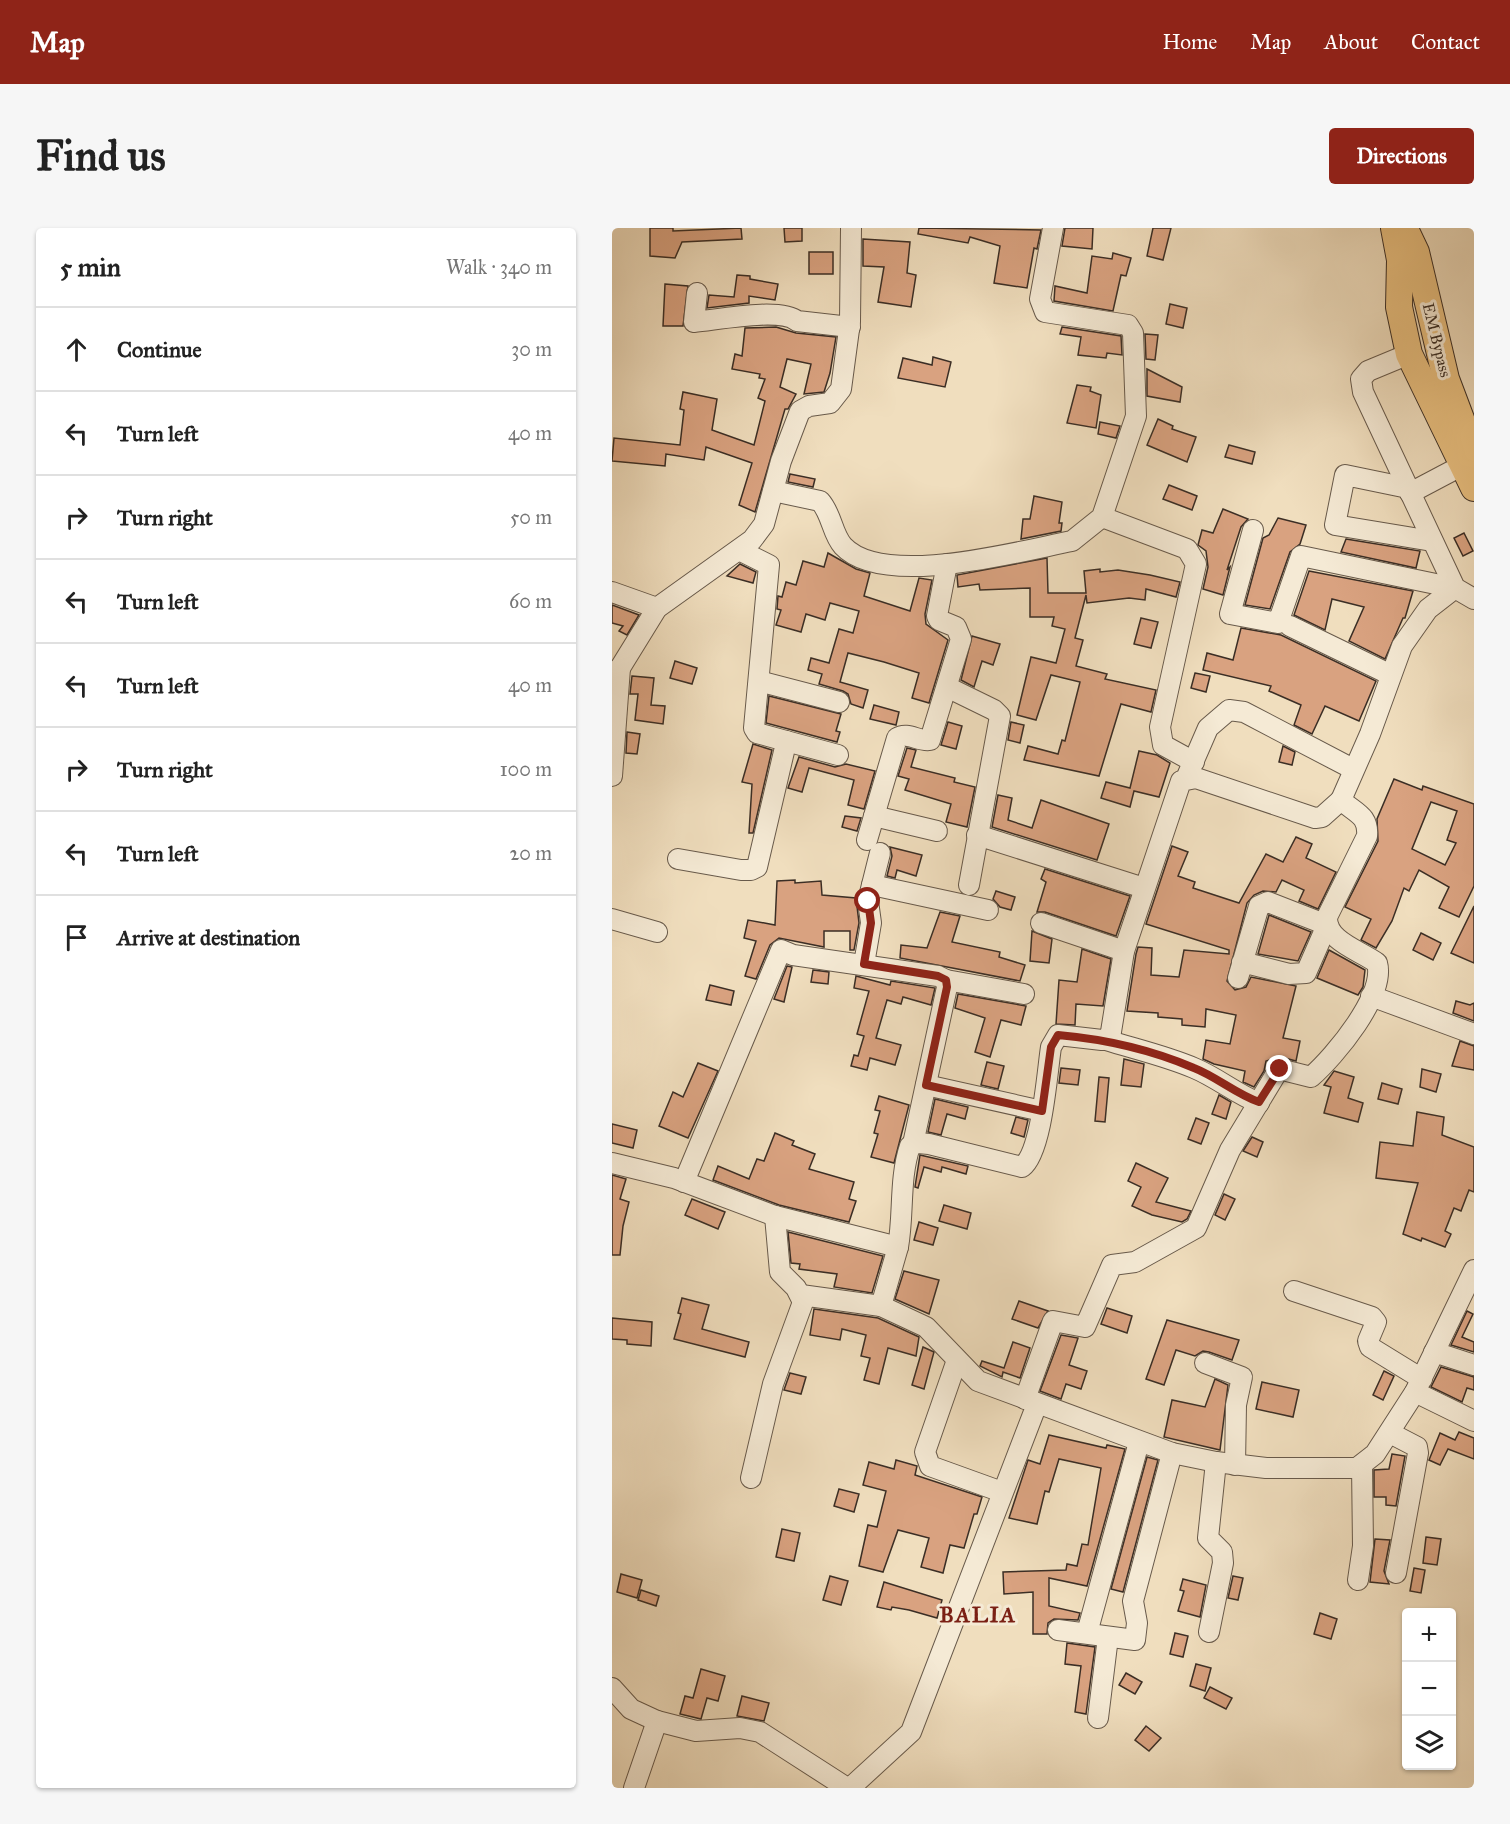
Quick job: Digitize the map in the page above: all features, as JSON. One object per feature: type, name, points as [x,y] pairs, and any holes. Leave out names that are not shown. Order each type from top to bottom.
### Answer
[{"type":"main road","points":[[1394,228],[1400,260],[1399,307],[1409,354],[1468,458],[1474,488]]},
{"type":"main road","name":"EM Bypass","points":[[1404,228],[1416,252],[1446,379],[1468,458]]},
{"type":"street","points":[[612,776],[616,671],[657,608],[752,540],[764,524],[800,411],[809,406],[830,403],[841,389],[849,327],[851,228]]},
{"type":"street","points":[[773,491],[820,501],[830,515],[841,545],[863,558],[877,563],[921,568],[1072,541],[1102,517],[1136,416],[1133,333],[1128,325],[1045,312],[1040,299],[1053,228]]},
{"type":"street","points":[[697,293],[694,322],[756,315],[791,316],[797,321],[849,327]]},
{"type":"street","points":[[1409,354],[1368,371],[1361,379],[1363,392],[1455,588]]},
{"type":"street","points":[[1432,541],[1335,525],[1345,476],[1409,490],[1468,458]]},
{"type":"street","points":[[1102,517],[1187,549],[1196,564],[1160,727],[1163,745],[1196,778],[1315,818],[1322,817],[1341,800],[1370,734],[1402,646],[1428,609],[1455,588]]},
{"type":"street","points":[[1253,530],[1230,614],[1278,623],[1301,556],[1455,588],[1474,599]]},
{"type":"street","points":[[739,550],[769,565],[755,730],[838,755]]},
{"type":"street","points":[[864,964],[871,923],[867,910],[872,885],[874,816],[897,738],[908,735],[924,741],[930,740],[961,639],[956,627],[939,620],[937,616],[947,564]]},
{"type":"street","points":[[612,592],[657,608]]},
{"type":"street","points":[[1290,627],[1391,675]]},
{"type":"street","points":[[759,681],[839,702]]},
{"type":"street","points":[[947,687],[994,710],[1000,716],[969,885]]},
{"type":"street","points":[[1106,1041],[1111,1034],[1125,951],[1144,888],[1178,785],[1190,770],[1208,728],[1229,710],[1244,712],[1353,769]]},
{"type":"street","points":[[678,859],[741,870],[751,870],[757,867],[786,741]]},
{"type":"street","points":[[612,1688],[631,1710],[657,1721],[696,1731],[740,1728],[760,1732],[848,1788],[910,1732],[1002,1492],[1053,1321],[1085,1327],[1112,1265],[1135,1262],[1196,1227],[1230,1150],[1280,1069],[1311,1077],[1336,1053],[1371,996],[1380,973],[1377,963],[1336,938],[1329,932],[1326,925],[1268,902],[1259,906],[1240,970],[1306,973],[1326,925],[1327,917],[1367,836],[1368,826],[1363,816],[1341,800]]},
{"type":"street","points":[[874,816],[938,831]]},
{"type":"street","points":[[977,835],[1144,888]]},
{"type":"street","points":[[872,885],[988,910]]},
{"type":"street","points":[[612,919],[657,932]]},
{"type":"street","points":[[1041,923],[1125,951]]},
{"type":"street","points":[[684,1182],[781,950],[793,955],[938,976],[946,980],[1024,994]]},
{"type":"street","points":[[881,1306],[903,1223],[901,1200],[908,1150],[913,1144],[947,987],[946,980]]},
{"type":"street","points":[[1371,996],[1474,1034]]},
{"type":"street","points":[[913,1144],[929,1144],[1022,1167],[1031,1154],[1042,1111],[1051,1047],[1058,1035],[1106,1041],[1192,1067],[1230,1085],[1241,1096],[1259,1102]]},
{"type":"street","points":[[926,1085],[1042,1111]]},
{"type":"street","points":[[612,1163],[684,1182],[775,1216],[898,1247]]},
{"type":"street","points":[[751,1478],[773,1384],[803,1302],[801,1295],[780,1272],[775,1216]]},
{"type":"street","points":[[801,1295],[881,1306],[926,1327],[978,1381],[1172,1453],[1266,1468],[1338,1469],[1357,1468],[1362,1465],[1375,1454],[1390,1433],[1419,1385],[1474,1270]]},
{"type":"street","points":[[1294,1291],[1372,1317],[1376,1322],[1368,1341],[1370,1347],[1419,1385],[1474,1421]]},
{"type":"street","points":[[1434,1352],[1474,1365]]},
{"type":"street","points":[[957,1360],[925,1452],[926,1460],[930,1466],[1002,1492]]},
{"type":"street","points":[[1205,1364],[1242,1377],[1208,1538],[1222,1552],[1223,1563],[1209,1632]]},
{"type":"street","points":[[1390,1433],[1417,1447],[1418,1453],[1396,1573]]},
{"type":"street","points":[[1087,1633],[1139,1442]]},
{"type":"street","points":[[1058,1630],[1135,1640],[1137,1623],[1133,1601],[1172,1453]]},
{"type":"street","points":[[1358,1580],[1363,1546],[1362,1465]]},
{"type":"street","points":[[1098,1718],[1107,1637]]},
{"type":"street","points":[[634,1788],[657,1721]]},
{"type":"building","points":[[650,228],[673,228],[673,231],[741,228],[742,239],[682,242],[675,258],[650,256]]},
{"type":"building","points":[[784,228],[802,228],[802,241],[785,242]]},
{"type":"building","points":[[919,228],[1041,230],[1037,249],[1034,248],[1027,288],[994,283],[1000,246],[970,237],[968,243],[918,234]]},
{"type":"building","points":[[1065,228],[1093,228],[1092,249],[1062,246]]},
{"type":"building","points":[[1153,228],[1171,228],[1163,260],[1147,256]]},
{"type":"building","points":[[863,239],[910,242],[907,273],[916,275],[911,307],[878,302],[884,267],[863,266]]},
{"type":"building","points":[[809,252],[833,252],[833,274],[809,274]]},
{"type":"building","points":[[1113,253],[1131,258],[1126,276],[1121,275],[1113,311],[1054,301],[1055,286],[1087,293],[1092,256],[1112,259]]},
{"type":"building","points":[[737,275],[750,276],[750,279],[778,284],[775,300],[749,296],[749,303],[707,308],[709,295],[734,297]]},
{"type":"building","points":[[665,284],[688,286],[683,326],[663,326]]},
{"type":"building","points":[[1170,304],[1187,308],[1183,328],[1166,324]]},
{"type":"building","points":[[776,327],[796,333],[836,337],[830,373],[824,392],[804,394],[811,364],[787,359],[780,387],[796,394],[788,409],[785,409],[755,512],[739,505],[752,463],[706,447],[704,460],[666,454],[665,466],[612,461],[614,438],[680,445],[684,410],[680,409],[683,392],[717,399],[712,430],[754,445],[765,401],[758,398],[765,379],[759,378],[760,374],[732,369],[735,354],[742,356],[745,328]]},
{"type":"building","points":[[1062,327],[1121,336],[1122,355],[1107,353],[1106,358],[1078,355],[1081,337],[1060,334]]},
{"type":"building","points":[[1145,334],[1158,335],[1155,360],[1146,359]]},
{"type":"building","points":[[933,357],[951,362],[945,387],[898,378],[903,358],[932,365]]},
{"type":"building","points":[[1147,369],[1182,387],[1180,402],[1147,396]]},
{"type":"building","points":[[1077,385],[1091,387],[1090,391],[1101,395],[1096,428],[1067,423]]},
{"type":"building","points":[[1158,419],[1173,426],[1172,429],[1196,437],[1187,462],[1147,445]]},
{"type":"building","points":[[1100,422],[1120,426],[1116,438],[1098,434]]},
{"type":"building","points":[[1229,445],[1255,452],[1252,464],[1225,457]]},
{"type":"building","points":[[790,474],[815,479],[813,487],[788,482]]},
{"type":"building","points":[[1169,485],[1197,496],[1192,510],[1163,499]]},
{"type":"building","points":[[1034,496],[1062,502],[1059,523],[1062,523],[1061,531],[1021,539],[1023,519],[1030,519]]},
{"type":"building","points":[[1223,509],[1248,519],[1241,527],[1227,570],[1230,567],[1223,595],[1203,589],[1208,567],[1206,551],[1198,545],[1202,530],[1213,533]]},
{"type":"building","points":[[1278,518],[1306,525],[1300,544],[1290,552],[1270,609],[1245,605],[1263,538],[1269,535]]},
{"type":"building","points":[[1464,533],[1473,551],[1463,556],[1454,538]]},
{"type":"building","points":[[1346,539],[1420,551],[1416,568],[1341,552]]},
{"type":"building","points":[[828,553],[856,569],[870,573],[864,596],[910,611],[919,578],[932,580],[925,614],[926,624],[948,640],[929,703],[912,698],[919,673],[884,662],[848,653],[840,682],[868,690],[863,708],[851,704],[848,694],[843,691],[819,684],[822,674],[808,670],[811,658],[829,663],[839,629],[853,633],[859,611],[830,603],[825,620],[806,614],[801,632],[776,625],[781,610],[777,609],[778,596],[782,597],[786,582],[796,585],[803,561],[824,567]]},
{"type":"building","points":[[1047,558],[1048,593],[1086,593],[1084,571],[1100,569],[1100,572],[1118,570],[1180,582],[1176,597],[1146,589],[1145,600],[1129,598],[1087,603],[1086,595],[1075,638],[1083,640],[1076,666],[1107,674],[1105,679],[1156,690],[1151,712],[1121,704],[1099,776],[1024,760],[1028,746],[1058,754],[1062,740],[1065,741],[1080,682],[1051,675],[1036,720],[1017,715],[1031,657],[1056,663],[1065,629],[1052,626],[1054,617],[1030,617],[1030,588],[980,590],[979,584],[958,587],[957,575]]},
{"type":"building","points":[[740,564],[756,572],[753,583],[727,576]]},
{"type":"building","points":[[1309,571],[1413,591],[1405,618],[1385,659],[1349,641],[1364,607],[1332,599],[1325,630],[1294,615]]},
{"type":"building","points":[[612,605],[639,615],[627,635],[619,631],[623,626],[612,623]]},
{"type":"building","points":[[1141,618],[1158,622],[1151,648],[1134,644]]},
{"type":"building","points":[[1241,628],[1281,635],[1376,681],[1359,721],[1325,706],[1312,734],[1294,725],[1301,705],[1269,691],[1271,686],[1203,670],[1207,653],[1233,660]]},
{"type":"building","points":[[972,636],[1000,644],[993,665],[982,661],[974,687],[961,680]]},
{"type":"building","points":[[675,661],[697,668],[692,684],[670,678]]},
{"type":"building","points":[[1195,673],[1210,676],[1206,692],[1191,688]]},
{"type":"building","points":[[632,676],[654,678],[651,705],[665,706],[663,724],[635,720],[638,694],[630,694]]},
{"type":"building","points":[[769,696],[841,714],[836,731],[840,732],[837,742],[766,723]]},
{"type":"building","points":[[874,705],[899,712],[896,725],[870,719]]},
{"type":"building","points":[[948,722],[962,726],[956,749],[941,745]]},
{"type":"building","points":[[1011,722],[1024,725],[1020,743],[1008,740]]},
{"type":"building","points":[[627,732],[640,734],[637,754],[626,753]]},
{"type":"building","points":[[753,744],[772,750],[753,833],[749,833],[752,784],[742,782]]},
{"type":"building","points":[[1283,746],[1295,752],[1292,765],[1279,762]]},
{"type":"building","points":[[907,748],[916,750],[911,767],[955,778],[954,782],[975,787],[967,827],[946,822],[951,804],[905,790],[909,779],[898,776]]},
{"type":"building","points":[[1139,751],[1157,755],[1170,763],[1159,797],[1134,791],[1130,807],[1101,798],[1106,782],[1130,788]]},
{"type":"building","points":[[799,757],[835,767],[846,764],[875,771],[864,809],[848,805],[854,780],[809,768],[802,792],[788,788]]},
{"type":"building","points":[[1394,779],[1422,790],[1423,786],[1474,804],[1474,886],[1459,917],[1439,908],[1449,887],[1419,870],[1409,891],[1404,888],[1392,921],[1376,948],[1361,940],[1371,919],[1345,907],[1378,841],[1377,819]],"holes":[[[1431,802],[1457,811],[1447,840],[1456,843],[1445,865],[1412,849]]]},
{"type":"building","points":[[998,795],[1012,798],[1008,820],[1032,828],[1041,800],[1109,824],[1097,860],[992,827]]},
{"type":"building","points":[[845,816],[861,818],[857,831],[842,827]]},
{"type":"building","points":[[1296,837],[1312,844],[1306,858],[1336,872],[1318,909],[1299,901],[1304,890],[1282,880],[1276,892],[1263,891],[1254,895],[1247,903],[1227,981],[1235,990],[1246,987],[1251,977],[1296,986],[1283,1038],[1300,1041],[1296,1061],[1281,1057],[1266,1061],[1264,1071],[1254,1087],[1243,1082],[1245,1071],[1203,1059],[1206,1040],[1230,1044],[1236,1015],[1206,1009],[1205,1027],[1182,1025],[1182,1019],[1158,1017],[1158,1013],[1127,1011],[1136,954],[1138,947],[1152,948],[1151,975],[1179,977],[1184,950],[1229,954],[1229,950],[1146,924],[1172,846],[1188,852],[1178,876],[1195,882],[1193,888],[1239,903],[1266,854],[1283,862]]},
{"type":"building","points":[[890,847],[922,855],[916,876],[897,870],[895,878],[887,876],[892,856]]},
{"type":"building","points":[[1045,869],[1130,896],[1116,936],[1045,912],[1037,912],[1046,882],[1041,879]]},
{"type":"building","points":[[795,880],[795,883],[821,881],[822,895],[856,898],[859,923],[854,950],[850,950],[850,931],[824,931],[824,947],[779,938],[770,945],[756,979],[745,976],[756,941],[744,938],[748,920],[775,925],[777,881]]},
{"type":"building","points":[[996,891],[1015,897],[1011,910],[1000,907],[993,899]]},
{"type":"building","points":[[1474,906],[1474,963],[1451,953]]},
{"type":"building","points":[[940,912],[960,916],[952,942],[1000,952],[999,957],[1025,965],[1020,981],[900,958],[901,945],[927,948]]},
{"type":"building","points":[[1269,915],[1311,932],[1298,961],[1258,954]]},
{"type":"building","points":[[1032,931],[1052,939],[1049,963],[1030,961]]},
{"type":"building","points":[[1421,933],[1441,943],[1433,960],[1413,950]]},
{"type":"building","points":[[1082,949],[1111,959],[1103,1006],[1076,1004],[1075,1025],[1056,1024],[1059,980],[1077,982]]},
{"type":"building","points":[[1329,950],[1365,970],[1363,987],[1358,995],[1317,978]]},
{"type":"building","points":[[787,966],[792,967],[784,1002],[774,999]]},
{"type":"building","points":[[813,970],[829,972],[828,984],[811,982]]},
{"type":"building","points":[[856,976],[890,985],[891,981],[935,988],[931,1005],[903,997],[901,1004],[887,1000],[876,1038],[901,1045],[895,1065],[870,1058],[867,1070],[851,1066],[854,1055],[858,1056],[864,1036],[857,1034],[869,991],[854,988]]},
{"type":"building","points":[[710,985],[734,991],[731,1005],[706,1000]]},
{"type":"building","points":[[958,994],[1026,1006],[1021,1025],[1001,1020],[990,1057],[975,1052],[985,1018],[955,1008]]},
{"type":"building","points":[[1456,1001],[1470,1005],[1474,1003],[1474,1021],[1453,1013]]},
{"type":"building","points":[[1460,1041],[1474,1046],[1474,1070],[1452,1066]]},
{"type":"building","points":[[1124,1059],[1144,1064],[1141,1087],[1121,1085]]},
{"type":"building","points":[[987,1062],[1004,1066],[998,1089],[981,1085]]},
{"type":"building","points":[[698,1063],[718,1071],[688,1138],[659,1126],[673,1092],[683,1097]]},
{"type":"building","points":[[1061,1068],[1080,1070],[1078,1085],[1059,1083]]},
{"type":"building","points":[[1422,1069],[1441,1074],[1436,1092],[1420,1087]]},
{"type":"building","points":[[1334,1071],[1354,1077],[1348,1098],[1363,1103],[1358,1122],[1324,1113],[1331,1087],[1324,1085]]},
{"type":"building","points":[[1099,1077],[1109,1078],[1105,1122],[1095,1121]]},
{"type":"building","points":[[1382,1083],[1402,1089],[1398,1104],[1378,1099]]},
{"type":"building","points":[[1219,1095],[1231,1102],[1226,1119],[1212,1114]]},
{"type":"building","points":[[879,1096],[909,1105],[894,1163],[871,1157],[878,1134],[874,1133],[880,1111],[875,1110]]},
{"type":"building","points":[[935,1099],[968,1107],[965,1119],[947,1114],[941,1135],[928,1132]]},
{"type":"building","points":[[1417,1112],[1444,1117],[1442,1135],[1474,1147],[1474,1192],[1469,1190],[1461,1211],[1454,1208],[1445,1231],[1451,1234],[1445,1247],[1403,1234],[1418,1183],[1376,1178],[1380,1142],[1413,1146]]},
{"type":"building","points":[[1016,1117],[1028,1120],[1024,1137],[1011,1133]]},
{"type":"building","points":[[1196,1118],[1209,1123],[1201,1144],[1188,1139]]},
{"type":"building","points":[[612,1124],[637,1130],[633,1148],[612,1143]]},
{"type":"building","points":[[775,1133],[794,1141],[792,1145],[815,1154],[809,1169],[854,1182],[849,1199],[856,1201],[849,1222],[779,1205],[713,1180],[718,1166],[749,1179],[757,1159],[764,1161]]},
{"type":"building","points":[[1252,1137],[1263,1142],[1257,1157],[1243,1151]]},
{"type":"building","points":[[920,1155],[968,1166],[966,1174],[942,1167],[941,1172],[924,1167],[918,1188],[915,1187]]},
{"type":"building","points":[[1136,1163],[1168,1178],[1156,1202],[1191,1211],[1187,1219],[1182,1222],[1152,1215],[1132,1206],[1141,1187],[1128,1181]]},
{"type":"building","points":[[612,1175],[626,1179],[620,1199],[629,1202],[623,1226],[620,1255],[612,1255]]},
{"type":"building","points":[[1224,1194],[1235,1199],[1225,1220],[1215,1215]]},
{"type":"building","points":[[692,1199],[725,1212],[718,1229],[685,1215]]},
{"type":"building","points":[[944,1205],[971,1213],[967,1229],[939,1221]]},
{"type":"building","points":[[919,1222],[938,1228],[933,1245],[914,1240]]},
{"type":"building","points":[[788,1232],[883,1256],[872,1293],[834,1287],[837,1274],[799,1269],[800,1264],[791,1263]]},
{"type":"building","points":[[904,1271],[939,1280],[929,1314],[895,1299]]},
{"type":"building","points":[[682,1298],[709,1305],[702,1329],[749,1342],[745,1357],[674,1339],[681,1314],[678,1313]]},
{"type":"building","points":[[1019,1301],[1048,1311],[1038,1328],[1012,1319]]},
{"type":"building","points":[[1107,1308],[1132,1316],[1127,1333],[1101,1324]]},
{"type":"building","points":[[814,1309],[878,1318],[919,1337],[916,1356],[888,1348],[879,1384],[864,1380],[870,1358],[861,1356],[866,1335],[842,1329],[840,1340],[810,1335]]},
{"type":"building","points":[[1467,1311],[1473,1314],[1462,1337],[1474,1342],[1474,1352],[1451,1345]]},
{"type":"building","points":[[612,1318],[652,1322],[651,1346],[627,1344],[627,1340],[612,1339]]},
{"type":"building","points":[[1167,1320],[1239,1340],[1232,1360],[1209,1352],[1203,1351],[1195,1356],[1176,1350],[1164,1385],[1146,1379]]},
{"type":"building","points":[[1061,1335],[1078,1338],[1069,1365],[1087,1371],[1081,1389],[1066,1384],[1061,1399],[1040,1391]]},
{"type":"building","points":[[1013,1342],[1030,1348],[1020,1378],[1003,1372],[1002,1377],[980,1366],[982,1361],[1004,1368]]},
{"type":"building","points":[[923,1347],[934,1352],[924,1389],[912,1385]]},
{"type":"building","points":[[1441,1367],[1474,1377],[1474,1390],[1467,1388],[1462,1402],[1431,1387]]},
{"type":"building","points":[[1384,1371],[1394,1376],[1383,1400],[1373,1395]]},
{"type":"building","points":[[790,1373],[806,1377],[801,1394],[784,1390]]},
{"type":"building","points":[[1215,1379],[1228,1385],[1220,1450],[1164,1437],[1172,1400],[1205,1407]]},
{"type":"building","points":[[1262,1382],[1299,1390],[1293,1417],[1256,1409]]},
{"type":"building","points":[[1459,1432],[1474,1438],[1474,1459],[1448,1449],[1440,1465],[1429,1460],[1440,1433],[1455,1440]]},
{"type":"building","points":[[1049,1435],[1106,1448],[1107,1445],[1125,1449],[1087,1586],[1049,1578],[1049,1606],[1080,1613],[1078,1620],[1054,1619],[1048,1623],[1047,1634],[1033,1634],[1033,1592],[1004,1594],[1003,1572],[1066,1570],[1067,1564],[1077,1566],[1082,1544],[1088,1545],[1101,1468],[1059,1459],[1049,1492],[1045,1491],[1037,1524],[1009,1518],[1028,1460],[1040,1464]]},
{"type":"building","points":[[1392,1454],[1405,1456],[1396,1506],[1386,1505],[1386,1497],[1374,1497],[1374,1470],[1389,1469]]},
{"type":"building","points":[[1147,1457],[1158,1460],[1123,1592],[1111,1589]]},
{"type":"building","points":[[896,1460],[917,1466],[915,1475],[982,1497],[977,1514],[974,1514],[964,1548],[950,1545],[943,1573],[921,1567],[929,1538],[898,1530],[883,1572],[859,1566],[868,1525],[877,1527],[886,1491],[863,1485],[869,1462],[894,1469]]},
{"type":"building","points":[[839,1489],[859,1494],[854,1512],[834,1506]]},
{"type":"building","points":[[782,1529],[800,1533],[794,1561],[776,1557]]},
{"type":"building","points":[[1426,1537],[1441,1539],[1437,1565],[1423,1563]]},
{"type":"building","points":[[1375,1539],[1390,1540],[1384,1571],[1389,1584],[1370,1582]]},
{"type":"building","points":[[1414,1568],[1425,1570],[1421,1593],[1410,1591]]},
{"type":"building","points":[[621,1574],[642,1580],[637,1598],[617,1592]]},
{"type":"building","points":[[830,1576],[848,1581],[841,1605],[823,1600]]},
{"type":"building","points":[[1233,1576],[1243,1578],[1238,1600],[1228,1598]]},
{"type":"building","points":[[1183,1579],[1206,1585],[1200,1617],[1178,1611],[1184,1591],[1180,1590]]},
{"type":"building","points":[[884,1582],[942,1600],[937,1618],[909,1610],[877,1607]]},
{"type":"building","points":[[641,1590],[659,1596],[656,1606],[638,1600]]},
{"type":"building","points":[[1320,1613],[1337,1619],[1331,1639],[1314,1634]]},
{"type":"building","points":[[1175,1633],[1188,1636],[1183,1657],[1170,1654]]},
{"type":"building","points":[[1067,1643],[1095,1647],[1086,1714],[1075,1712],[1081,1666],[1065,1664]]},
{"type":"building","points":[[1196,1664],[1211,1668],[1205,1691],[1190,1686]]},
{"type":"building","points":[[701,1669],[725,1676],[718,1701],[707,1698],[701,1719],[680,1714],[685,1696],[693,1698]]},
{"type":"building","points":[[1126,1673],[1142,1682],[1135,1694],[1119,1685]]},
{"type":"building","points":[[1210,1687],[1232,1698],[1226,1709],[1204,1698]]},
{"type":"building","points":[[742,1696],[769,1703],[764,1721],[737,1716]]},
{"type":"building","points":[[1146,1726],[1161,1738],[1149,1751],[1135,1740]]},
{"type":"district","name":"BALIA","points":[[978,1614]]},
{"type":"route","points":[[868,901],[867,910],[871,923],[864,964],[938,976],[946,980],[947,987],[926,1085],[1042,1111],[1051,1047],[1058,1035],[1106,1041],[1192,1067],[1230,1085],[1241,1096],[1259,1102],[1280,1069]]}]
